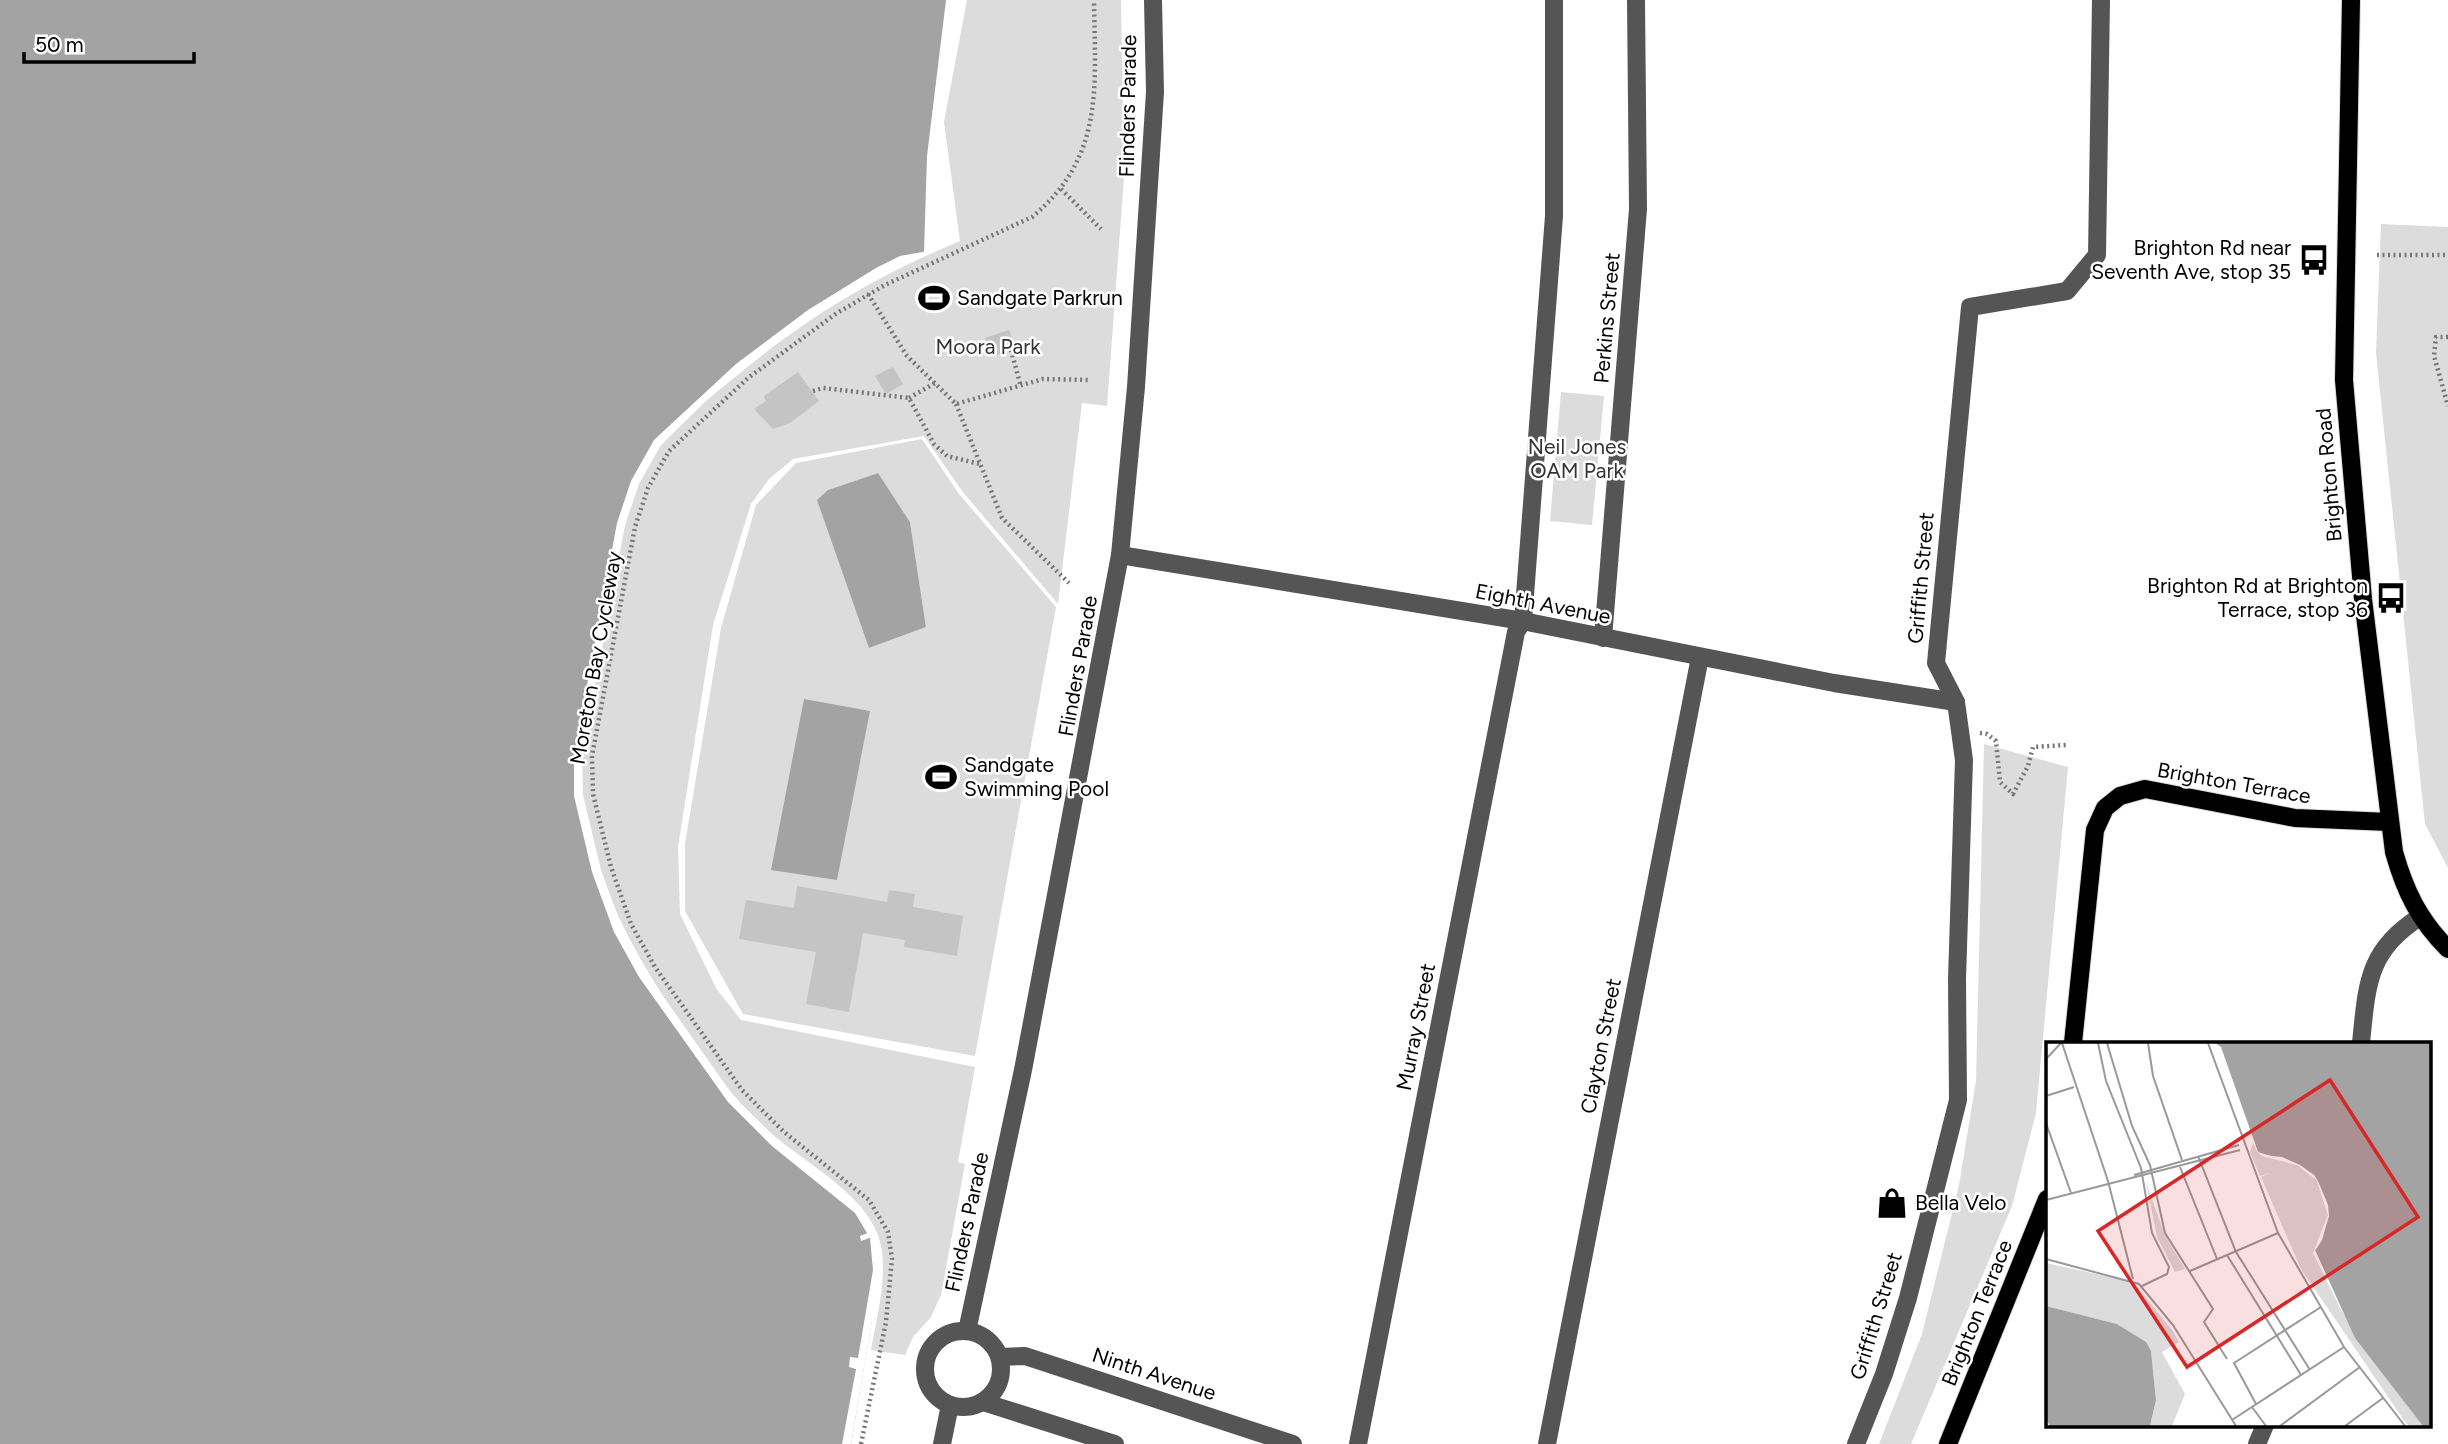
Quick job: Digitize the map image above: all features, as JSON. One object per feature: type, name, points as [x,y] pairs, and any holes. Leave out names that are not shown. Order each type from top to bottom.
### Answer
[{"type":"main road","name":"Brighton Road","points":[[2351,0],[2344,380],[2363,599],[2389,822],[2405,892],[2420,917],[2448,949]]},
{"type":"main road","name":"Brighton Terrace","points":[[2073,1042],[2095,830],[2105,808],[2120,796],[2145,789],[2294,818],[2389,822]]},
{"type":"main road","name":"Brighton Terrace","points":[[1948,1444],[2046,1201]]},
{"type":"street","name":"Flinders Parade","points":[[967,1331],[1046,957],[1120,555],[1152,144],[1155,92],[1153,0]]},
{"type":"street","points":[[1523,621],[1554,216],[1553,0]]},
{"type":"street","name":"Perkins Street","points":[[1603,638],[1638,209],[1636,0]]},
{"type":"street","name":"Griffith Street","points":[[1856,1444],[1884,1374],[1908,1298],[1958,1100],[1957,979],[1964,760],[1956,702],[1936,663],[1970,307],[2067,291],[2097,255],[2101,0]]},
{"type":"street","name":"Eighth Avenue","points":[[1120,555],[1523,621],[1700,657],[1956,702]]},
{"type":"street","name":"Murray Street","points":[[1358,1444],[1516,632],[1523,621]]},
{"type":"street","name":"Clayton Street","points":[[1547,1444],[1700,657]]},
{"type":"street","points":[[2361,1042],[2365,1008],[2379,953],[2395,934],[2420,917]]},
{"type":"street","points":[[967,1331],[987,1339],[1000,1357],[999,1383],[983,1402],[972,1406],[950,1405],[931,1390],[925,1366],[934,1344],[943,1336],[967,1331]]},
{"type":"street","name":"Ninth Avenue","points":[[1000,1357],[1025,1356],[1293,1444]]},
{"type":"street","points":[[983,1402],[1115,1444]]},
{"type":"street","points":[[942,1444],[950,1405]]},
{"type":"street","points":[[2257,1444],[2265,1426]]},
{"type":"path","name":"Moreton Bay Cycleway","points":[[861,1444],[888,1310],[892,1259],[888,1231],[869,1200],[785,1132],[742,1090],[655,967],[620,896],[596,811],[592,777],[595,736],[635,527],[657,470],[684,435],[748,378],[819,326],[868,294],[1032,217],[1061,189],[1080,156],[1092,122],[1095,103],[1094,0]]},
{"type":"path","points":[[1061,189],[1101,229]]},
{"type":"path","points":[[2377,255],[2448,255]]},
{"type":"path","points":[[868,294],[907,356],[956,404],[1002,518],[1069,583]]},
{"type":"path","points":[[2448,337],[2437,337],[2434,356],[2448,406]]},
{"type":"path","points":[[1011,350],[1021,387]]},
{"type":"path","points":[[956,404],[1044,379],[1089,380]]},
{"type":"path","points":[[813,391],[823,388],[909,398],[934,383]]},
{"type":"path","points":[[909,398],[934,444],[947,456],[981,464]]},
{"type":"path","points":[[1974,733],[1987,734],[1996,741],[2000,782],[2013,794],[2028,766],[2033,747],[2066,746]]},
{"type":"green space","name":"Moora Park","points":[[967,0],[1121,0],[1124,178],[1107,406],[1082,403],[1058,604],[962,491],[924,436],[793,459],[769,479],[751,504],[713,625],[678,847],[680,914],[716,988],[741,1020],[975,1067],[958,1162],[965,1164],[941,1295],[931,1317],[913,1337],[905,1355],[871,1350],[882,1291],[883,1261],[877,1233],[869,1218],[844,1190],[766,1129],[734,1095],[687,1032],[634,948],[606,888],[596,857],[587,825],[581,769],[590,696],[624,531],[639,482],[654,454],[703,404],[807,322],[896,270],[960,241],[944,122]]},
{"type":"green space","points":[[2381,224],[2448,227],[2448,868],[2425,824],[2376,353]]},
{"type":"green space","name":"Neil Jones OAM Park","points":[[1561,392],[1604,396],[1592,525],[1550,521]]},
{"type":"green space","name":"Sandgate Swimming Pool","points":[[922,439],[959,494],[1056,607],[975,1056],[743,1014],[685,911],[685,844],[721,628],[756,505],[796,463]],"holes":[[[878,473],[910,522],[926,627],[869,648],[828,490]]]},
{"type":"green space","points":[[1984,744],[2068,767],[2036,1113],[2012,1206],[1911,1444],[1879,1444],[1922,1334],[1959,1185],[1976,1081]]},
{"type":"shaded area","points":[[0,0],[946,0],[927,156],[924,252],[849,289],[740,368],[658,443],[627,503],[582,734],[578,777],[597,870],[630,952],[713,1074],[752,1121],[847,1198],[873,1231],[860,1236],[861,1241],[875,1236],[872,1320],[851,1444],[0,1444]]},
{"type":"shaded area","points":[[878,473],[910,522],[926,627],[869,648],[817,500],[828,490]]},
{"type":"shaded area","points":[[804,699],[870,711],[837,880],[771,870]]},
{"type":"pier","points":[[928,251],[851,292],[776,344],[709,398],[661,445],[639,484],[625,525],[582,756],[583,795],[601,870],[622,928],[646,972],[734,1097],[778,1140],[861,1207],[878,1235],[882,1265],[876,1321],[872,1321],[851,1444],[842,1444],[856,1369],[849,1367],[850,1357],[858,1358],[873,1270],[870,1238],[855,1213],[772,1146],[728,1102],[639,977],[614,932],[592,872],[574,796],[574,755],[617,523],[631,481],[654,440],[736,364],[808,310],[900,256]]},
{"type":"building","points":[[1009,330],[1015,348],[992,357],[985,338]]},
{"type":"building","points":[[893,367],[903,384],[886,394],[875,376]]},
{"type":"building","points":[[798,372],[819,401],[790,423],[773,429],[754,409],[766,401],[764,396]]},
{"type":"building","points":[[797,886],[887,902],[889,890],[915,894],[913,907],[963,916],[957,956],[904,947],[905,940],[863,933],[849,1012],[806,1004],[816,952],[739,939],[746,900],[794,908]]},
{"type":"place","name":"Brighton Rd near Seventh Ave, stop 35","points":[[2314,260]]},
{"type":"place","name":"Sandgate Parkrun","points":[[934,298]]},
{"type":"place","name":"Brighton Rd at Brighton Terrace, stop 36","points":[[2391,598]]},
{"type":"place","name":"Sandgate Swimming Pool","points":[[941,777]]},
{"type":"place","name":"Bella Velo","points":[[1892,1203]]}]
